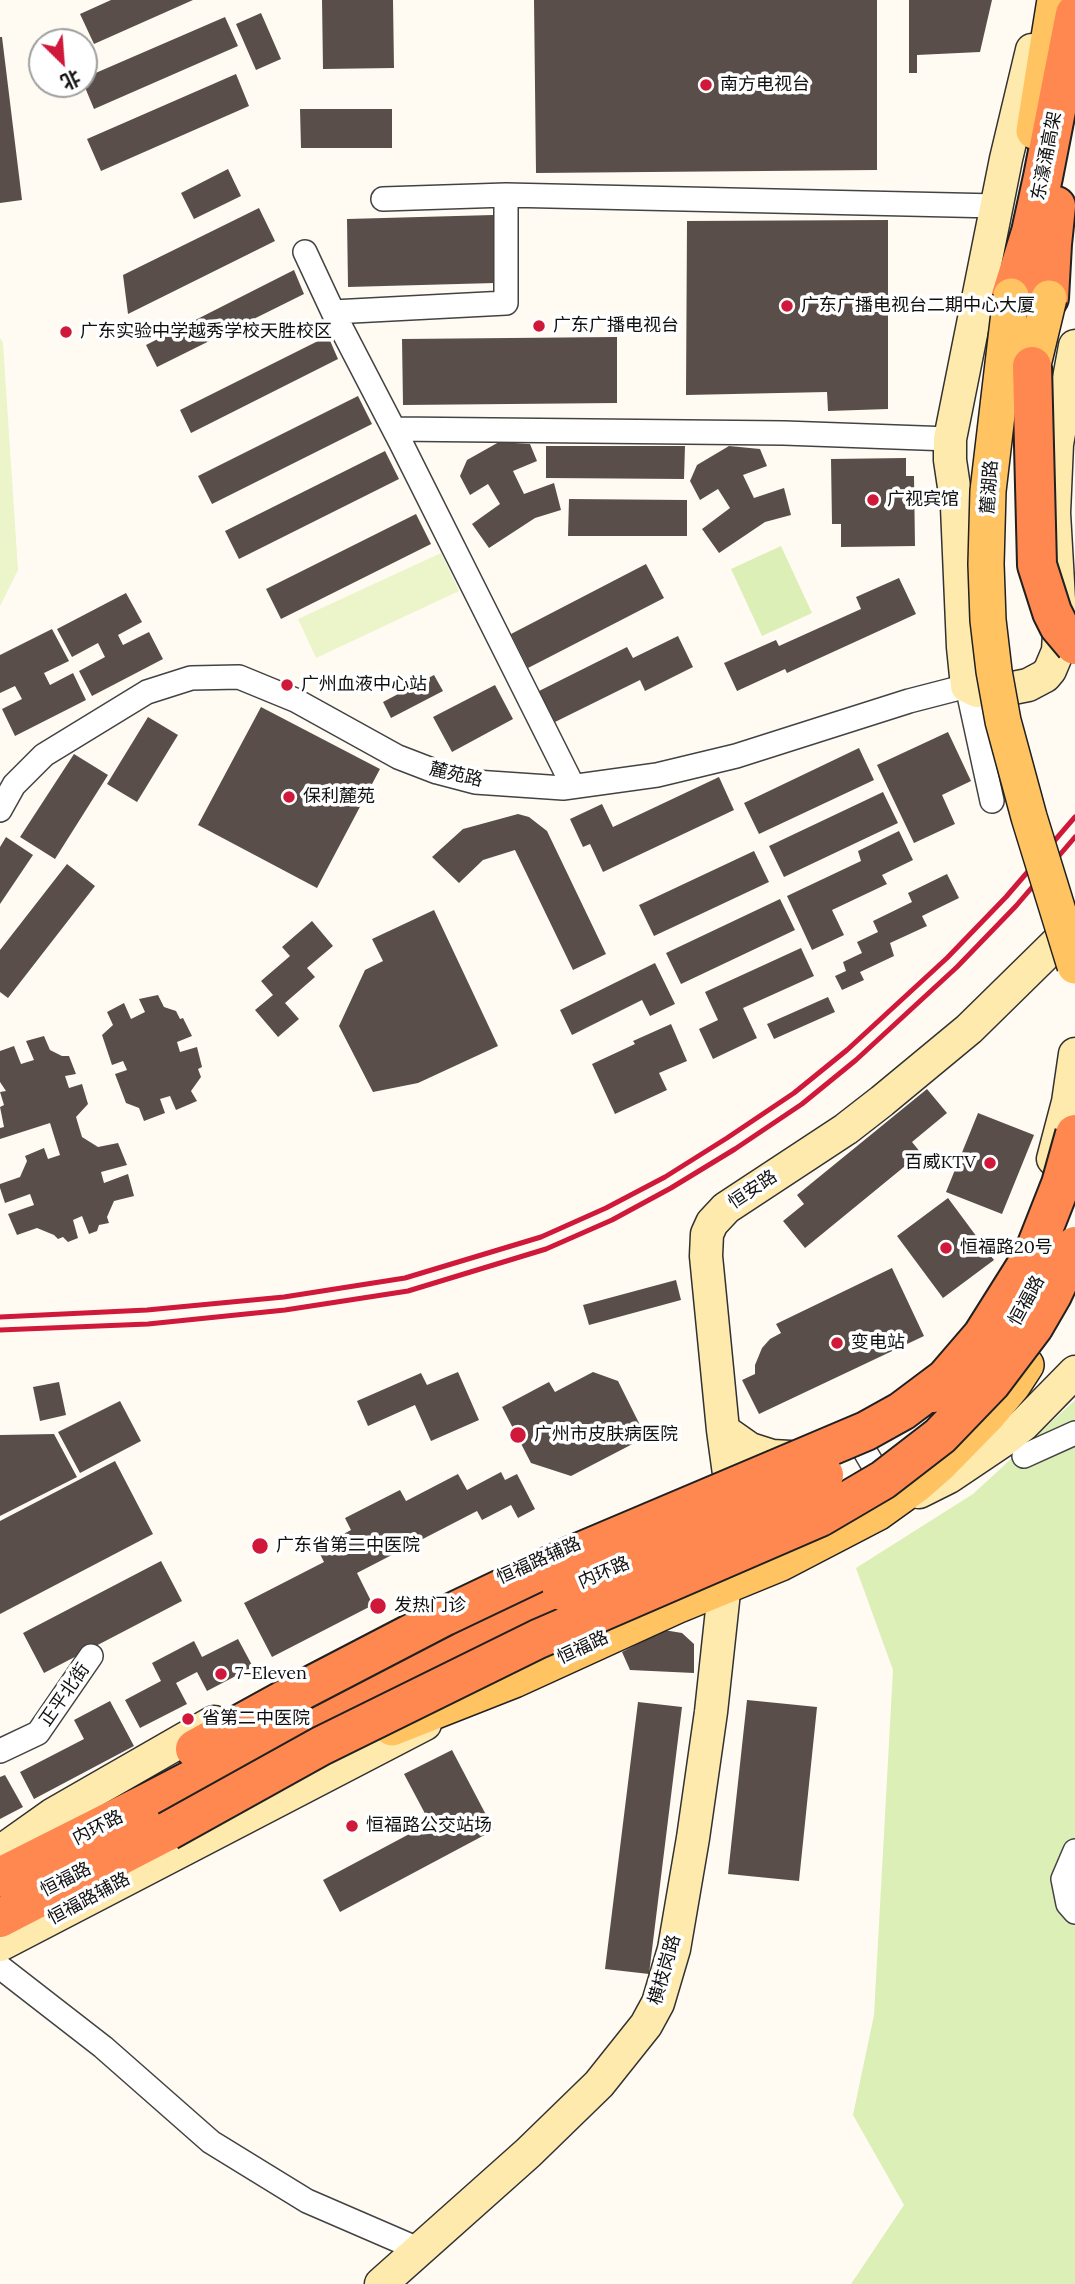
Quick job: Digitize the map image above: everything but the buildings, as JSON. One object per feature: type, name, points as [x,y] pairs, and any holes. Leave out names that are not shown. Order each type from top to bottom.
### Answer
[{"type":"highway","name":"东濠涌高架","points":[[1011,296],[1033,221],[1075,15]]},
{"type":"highway","name":"东濠涌高架","points":[[1049,298],[1057,198],[1075,103]]},
{"type":"highway","points":[[1032,366],[1037,565],[1052,612],[1059,626],[1075,645]]},
{"type":"highway","name":"内环路","points":[[0,1880],[447,1646],[562,1591],[812,1482],[867,1448],[932,1394],[996,1316],[1033,1255],[1053,1209],[1075,1134]]},
{"type":"highway","name":"内环路","points":[[0,1916],[168,1831],[321,1746],[538,1639],[820,1517],[883,1480],[940,1436],[991,1383],[1034,1326],[1052,1295],[1066,1256]]},
{"type":"highway","points":[[0,1853],[445,1616],[573,1555],[866,1431],[902,1411],[950,1375]]},
{"type":"main road","name":"麓湖路","points":[[1053,0],[1011,296],[988,491],[986,564],[988,620],[994,671],[1006,733],[1075,966]]},
{"type":"main road","name":"麓湖路","points":[[1075,201],[1032,366],[1017,437],[1010,482],[1009,584],[1015,650],[1036,761],[1063,860],[1075,892]]},
{"type":"main road","points":[[1066,1256],[1075,1189]]},
{"type":"main road","name":"恒福路","points":[[0,1880],[447,1656],[730,1536],[824,1493],[873,1465],[923,1428],[979,1372],[1066,1256]]},
{"type":"main road","name":"恒福路","points":[[0,1916],[140,1841],[274,1778],[514,1680],[664,1611],[792,1558],[877,1513],[940,1464],[1013,1385],[1058,1310],[1066,1256]]},
{"type":"street","points":[[992,802],[967,686],[957,507],[950,460],[950,439],[997,206],[1034,43],[1053,0]]},
{"type":"street","points":[[383,199],[506,195],[997,206]]},
{"type":"street","points":[[333,312],[506,303],[506,195]]},
{"type":"street","points":[[305,251],[333,312],[573,786]]},
{"type":"street","points":[[967,686],[976,691],[988,692],[1028,685],[1045,676],[1055,660],[1060,640],[1054,513],[1057,444],[1075,346]]},
{"type":"street","points":[[394,429],[784,433],[950,439]]},
{"type":"street","name":"麓苑路","points":[[0,810],[14,785],[44,755],[147,692],[191,678],[239,677],[295,700],[398,757],[437,772],[475,782],[563,788],[657,775],[736,756],[909,701],[967,686]]},
{"type":"street","name":"恒安路","points":[[725,1586],[730,1536],[730,1480],[706,1256],[707,1234],[712,1223],[726,1208],[846,1129],[882,1101],[969,1029],[1075,925]]},
{"type":"street","name":"恒福路辅路","points":[[0,1853],[42,1821],[151,1757],[307,1673],[519,1569],[603,1532],[853,1432],[897,1405],[972,1324],[1066,1256],[1046,1183],[1068,1102],[1075,1054]]},
{"type":"street","points":[[877,1513],[949,1477],[983,1456],[1023,1425],[1075,1371]]},
{"type":"street","points":[[723,1430],[750,1449],[772,1456],[790,1457]]},
{"type":"street","points":[[853,1432],[873,1465]]},
{"type":"street","points":[[1024,1457],[1075,1433]]},
{"type":"street","name":"横枝岗路","points":[[381,2284],[528,2153],[599,2084],[646,2025],[658,2003],[674,1949],[693,1838],[725,1586]]},
{"type":"street","name":"正平北街","points":[[0,1751],[38,1733],[91,1656]]},
{"type":"street","name":"恒福路辅路","points":[[0,1945],[373,1749],[514,1680]]},
{"type":"street","points":[[1072,1898],[1063,1879],[1075,1851]]},
{"type":"street","points":[[0,1967],[103,2048],[211,2142],[307,2201],[418,2249]]},
{"type":"green space","points":[[0,338],[3,343],[18,570],[0,606]]},
{"type":"green space","points":[[781,546],[812,613],[762,636],[731,569]]},
{"type":"green space","points":[[441,553],[459,591],[316,658],[298,619]]},
{"type":"green space","points":[[1075,1400],[1075,2284],[851,2284],[904,2205],[853,2115],[874,2015],[893,1670],[856,1568],[973,1494]]},
{"type":"railway","points":[[0,1317],[147,1310],[284,1297],[405,1278],[541,1237],[606,1208],[665,1177],[727,1138],[794,1093],[847,1050],[947,958],[1006,897],[1075,817]]},
{"type":"railway","points":[[0,1330],[148,1324],[285,1310],[408,1291],[546,1249],[612,1220],[735,1149],[802,1104],[856,1060],[957,967],[1016,906],[1075,837]]},
{"type":"place","name":"南方电视台","points":[[706,85]]},
{"type":"place","name":"广东广播电视台二期中心大厦","points":[[787,306]]},
{"type":"place","name":"广东广播电视台","points":[[539,326]]},
{"type":"place","name":"广东实验中学越秀学校天胜校区","points":[[66,332]]},
{"type":"place","name":"广视宾馆","points":[[873,500]]},
{"type":"place","name":"广州血液中心站","points":[[287,685]]},
{"type":"place","name":"保利麓苑","points":[[289,797]]},
{"type":"place","name":"百威KTV","points":[[990,1163]]},
{"type":"place","name":"恒福路20号","points":[[946,1248]]},
{"type":"place","name":"变电站","points":[[837,1343]]},
{"type":"place","name":"广州市皮肤病医院","points":[[518,1435]]},
{"type":"place","name":"广东省第二中医院","points":[[260,1546]]},
{"type":"place","name":"发热门诊","points":[[378,1606]]},
{"type":"place","name":"7-Eleven","points":[[221,1674]]},
{"type":"place","name":"省第二中医院","points":[[188,1719]]},
{"type":"place","name":"恒福路公交站场","points":[[352,1826]]}]
